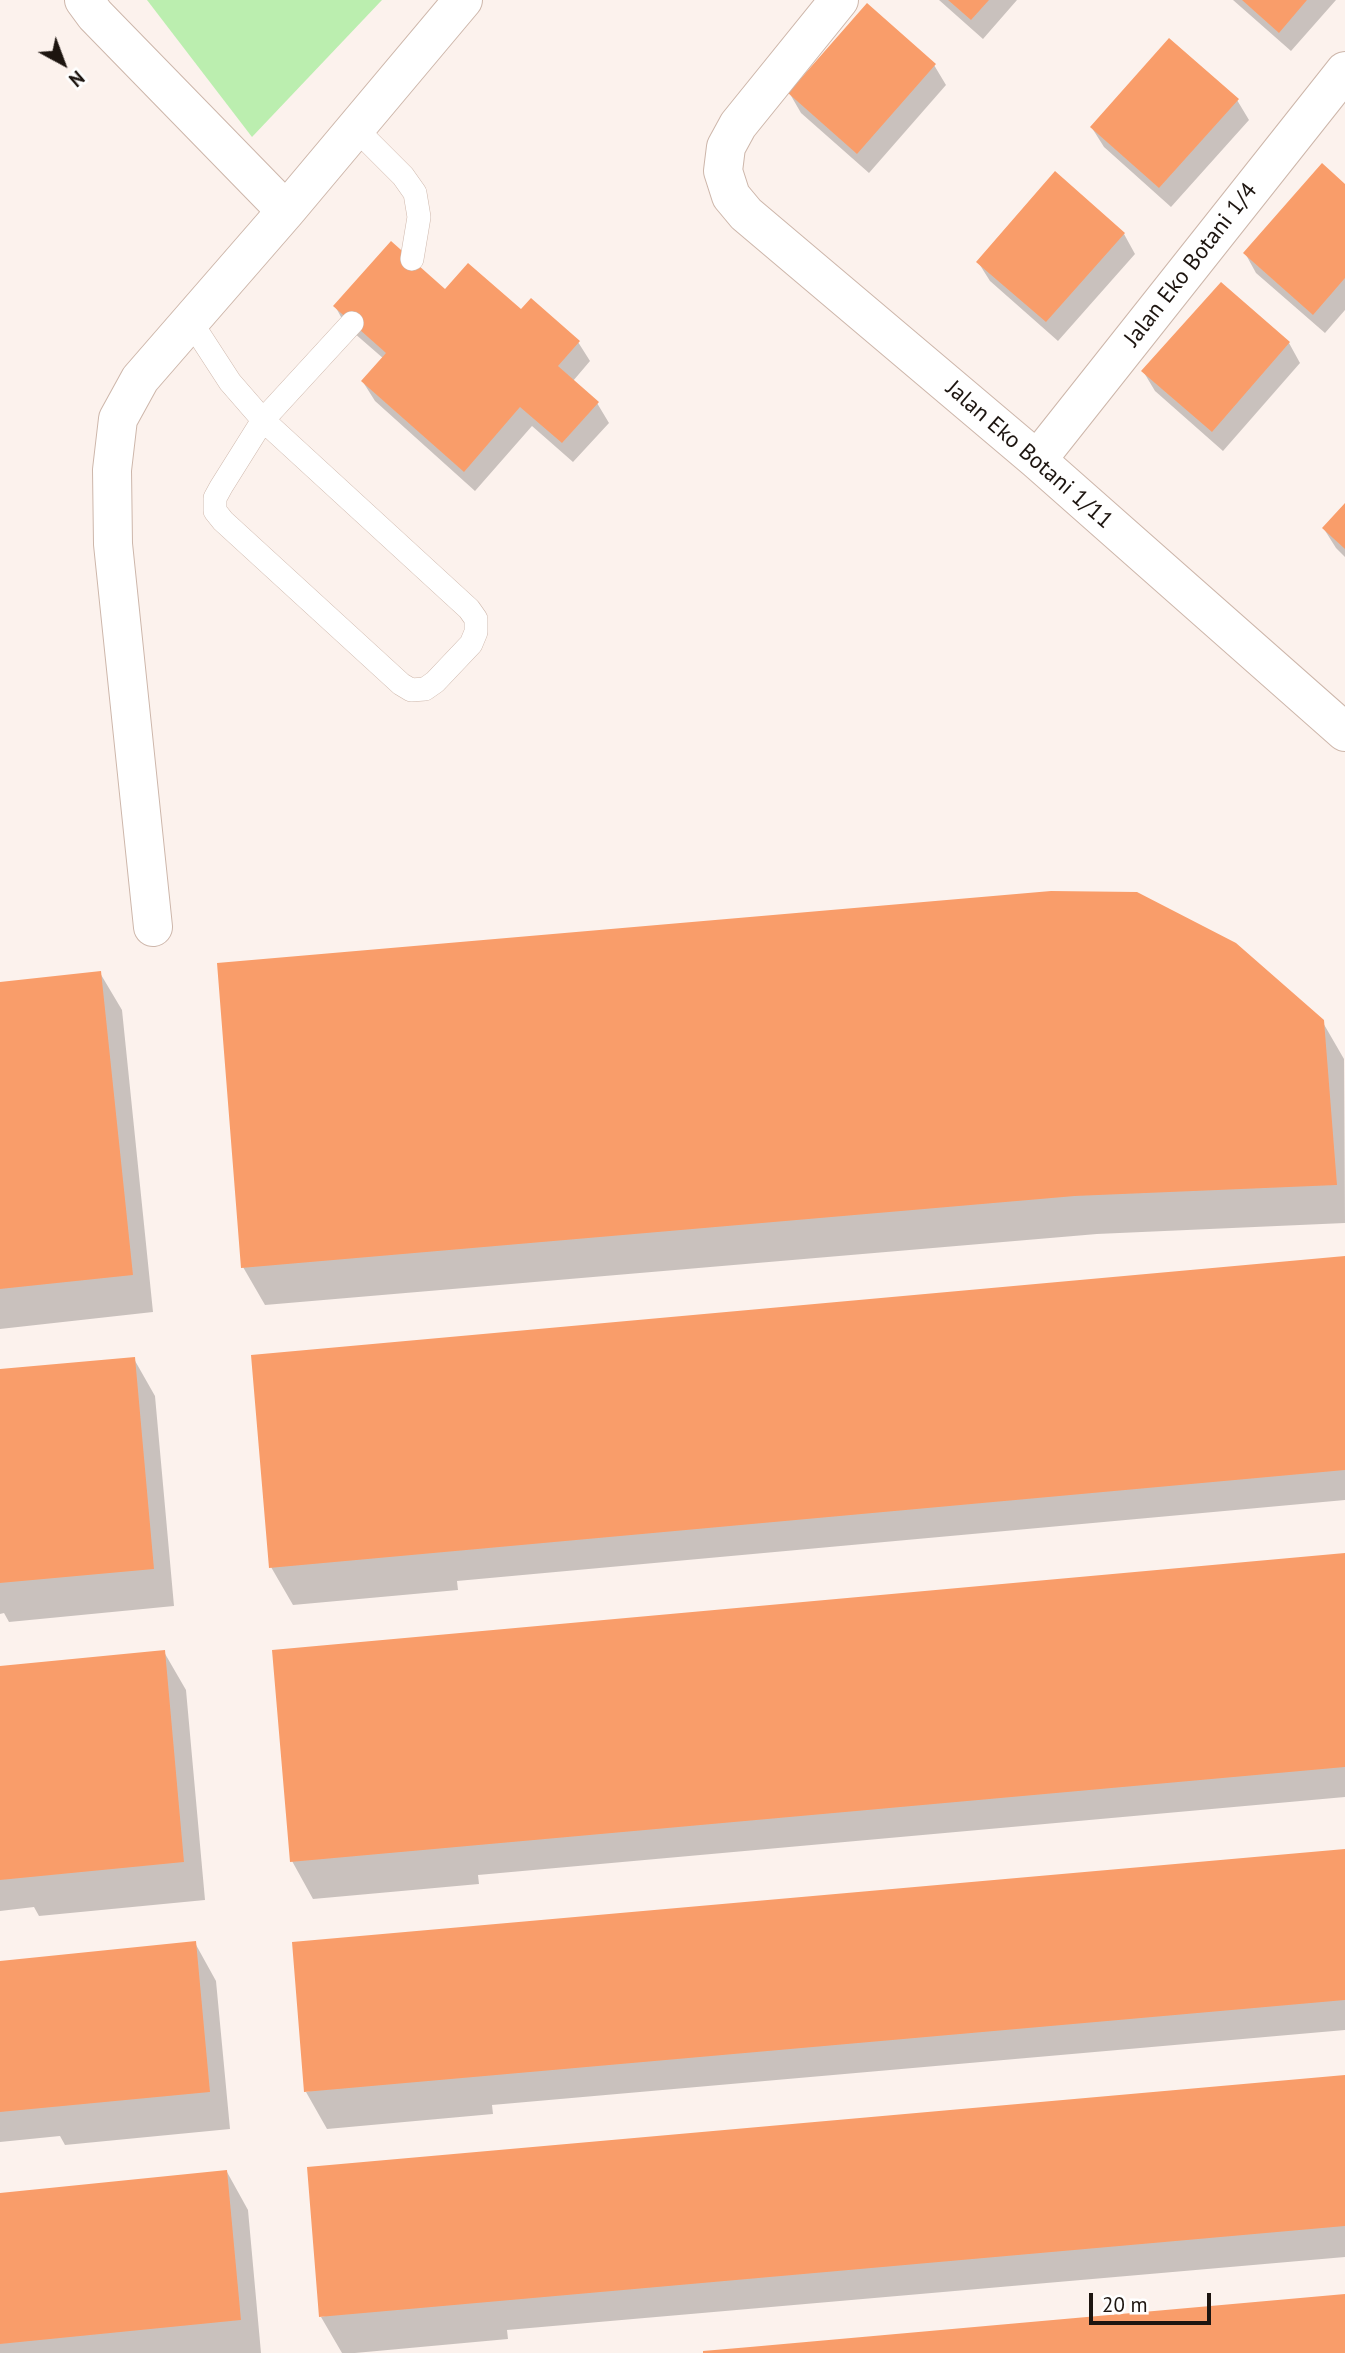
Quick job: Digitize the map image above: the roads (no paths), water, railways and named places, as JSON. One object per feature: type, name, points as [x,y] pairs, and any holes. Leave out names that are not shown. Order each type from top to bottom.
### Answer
[{"type":"street","points":[[153,927],[113,544],[112,470],[118,419],[140,379],[286,211],[463,0]]},
{"type":"street","name":"Jalan Eko Botani 1/11","points":[[839,0],[738,125],[726,147],[723,171],[731,195],[747,214],[1037,460],[1345,732]]},
{"type":"street","points":[[84,5],[286,211]]},
{"type":"street","name":"Jalan Eko Botani 1/4","points":[[1037,460],[1345,71]]},
{"type":"lane","points":[[355,128],[403,176],[415,193],[419,217],[412,258]]},
{"type":"lane","points":[[191,322],[230,382],[264,420],[469,609],[476,619],[476,632],[471,643],[435,682],[425,689],[411,690],[401,684],[223,522],[215,511],[215,498],[264,420],[352,323]]}]
